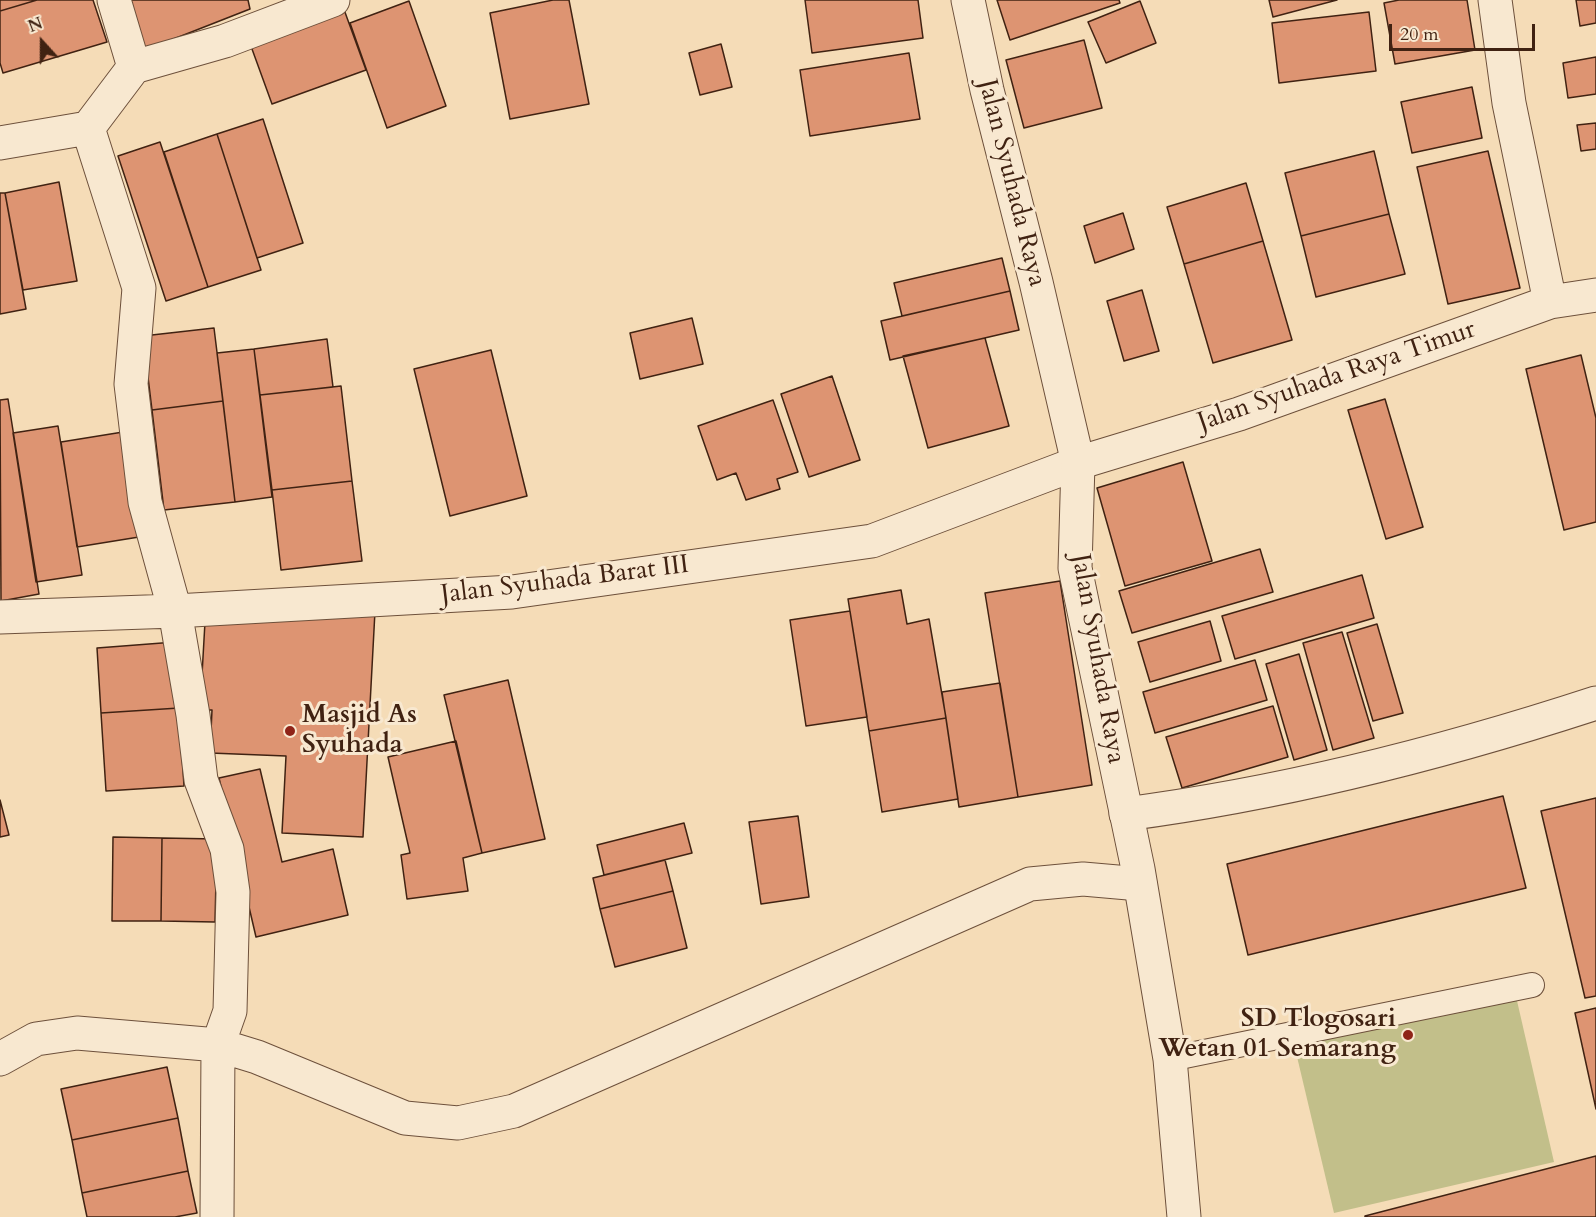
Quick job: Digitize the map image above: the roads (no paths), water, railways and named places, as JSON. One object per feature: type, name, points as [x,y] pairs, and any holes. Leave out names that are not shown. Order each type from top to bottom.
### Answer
[{"type":"street","points":[[114,0],[134,67]]},
{"type":"street","points":[[0,143],[88,128],[134,67],[225,41],[333,0]]},
{"type":"street","name":"Jalan Syuhada Raya","points":[[968,0],[987,90],[1036,282],[1078,463],[1075,568],[1139,876],[1170,1059],[1184,1217]]},
{"type":"street","points":[[1495,0],[1509,103],[1550,302]]},
{"type":"street","points":[[88,128],[139,288],[131,384],[145,502],[175,611],[193,715],[201,780],[227,849],[233,892],[224,1029],[217,1217]]},
{"type":"street","name":"Jalan Syuhada Raya Timur","points":[[1078,463],[1239,414],[1550,302],[1596,295]]},
{"type":"street","name":"Jalan Syuhada Barat III","points":[[0,617],[175,611],[512,592],[872,540],[1078,463]]},
{"type":"street","points":[[1128,822],[1355,771],[1596,703]]},
{"type":"street","points":[[0,1059],[36,1039],[77,1033],[224,1029],[257,1057],[405,1118],[458,1123],[514,1111],[1030,884],[1139,876]]},
{"type":"lane","points":[[1170,1059],[1532,985]]},
{"type":"place","name":"Masjid As Syuhada","points":[[290,731]]},
{"type":"place","name":"SD Tlogosari Wetan 01 Semarang","points":[[1408,1035]]}]
